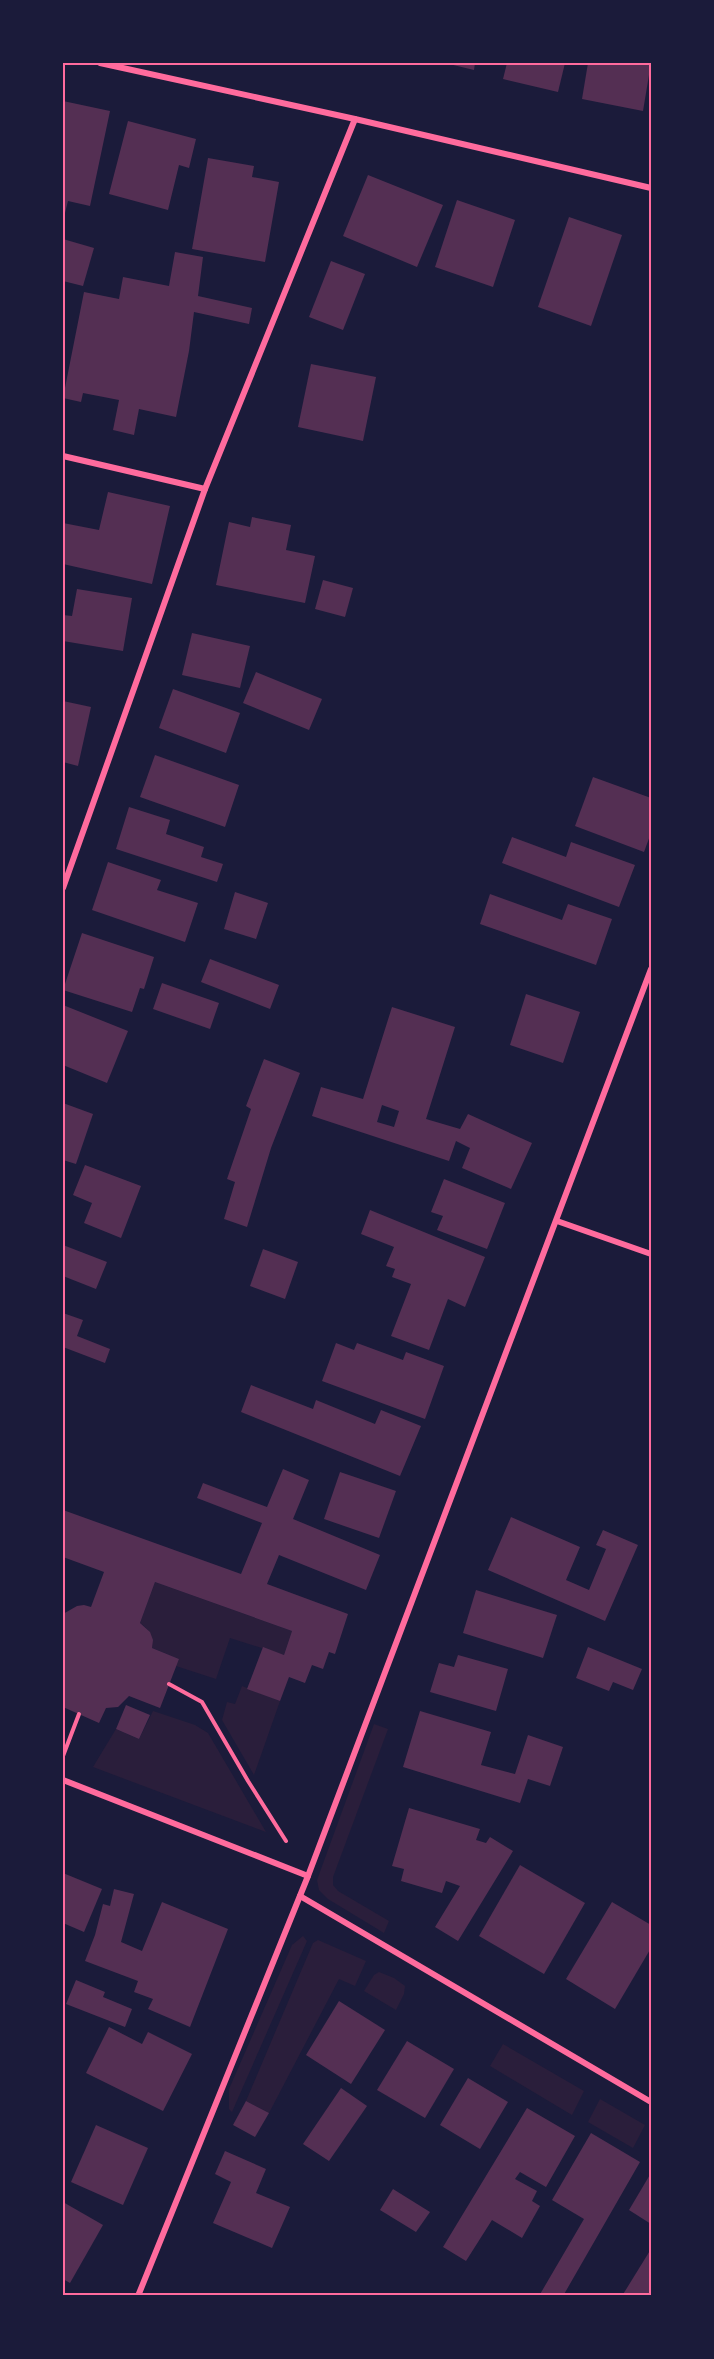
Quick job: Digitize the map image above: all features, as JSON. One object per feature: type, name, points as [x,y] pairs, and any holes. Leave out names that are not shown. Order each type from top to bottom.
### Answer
[{"type":"street","points":[[100,63],[355,119],[651,188]]},
{"type":"street","points":[[63,888],[205,489],[355,119]]},
{"type":"street","points":[[63,456],[205,489]]},
{"type":"street","points":[[138,2296],[308,1876],[651,969]]},
{"type":"street","points":[[557,1221],[651,1254]]},
{"type":"street","points":[[63,1780],[308,1876]]},
{"type":"street","points":[[300,1896],[651,2102]]},
{"type":"path","points":[[169,1684],[202,1702],[286,1841]]},
{"type":"path","points":[[63,1756],[79,1714]]},
{"type":"shaded area","points":[[155,1582],[292,1631],[284,1655],[230,1638],[216,1679],[176,1666],[179,1659],[152,1648],[150,1634],[140,1623]]},
{"type":"shaded area","points":[[242,1686],[280,1701],[254,1775],[222,1720],[227,1702],[235,1704]]},
{"type":"shaded area","points":[[153,1711],[195,1725],[208,1733],[266,1832],[93,1767],[116,1729],[139,1739]]},
{"type":"shaded area","points":[[374,1724],[388,1729],[333,1877],[333,1885],[338,1891],[389,1921],[384,1933],[328,1899],[319,1890],[317,1880]]},
{"type":"shaded area","points":[[303,1936],[307,1941],[232,2112],[229,2109],[229,2089],[292,1945]]},
{"type":"shaded area","points":[[318,1940],[366,1961],[355,1986],[339,1979],[269,2113],[246,2101],[313,1943]]},
{"type":"shaded area","points":[[379,1972],[394,1978],[405,1986],[404,1994],[396,2010],[364,1991],[374,1975]]},
{"type":"shaded area","points":[[503,2044],[584,2091],[572,2115],[490,2066]]},
{"type":"shaded area","points":[[600,2099],[645,2125],[633,2148],[588,2122]]},
{"type":"building","points":[[445,63],[475,63],[474,70]]},
{"type":"building","points":[[507,63],[565,63],[558,92],[503,79]]},
{"type":"building","points":[[588,63],[651,63],[643,111],[582,99]]},
{"type":"building","points":[[63,101],[110,111],[90,206],[68,201],[64,217]]},
{"type":"building","points":[[128,121],[196,139],[189,168],[179,165],[168,210],[109,194]]},
{"type":"building","points":[[208,158],[254,166],[252,177],[279,182],[265,262],[192,249]]},
{"type":"building","points":[[368,175],[443,205],[417,267],[343,236]]},
{"type":"building","points":[[457,200],[515,220],[493,287],[435,267]]},
{"type":"building","points":[[569,217],[622,235],[591,326],[538,307]]},
{"type":"building","points":[[63,239],[94,248],[83,286],[63,281]]},
{"type":"building","points":[[175,252],[203,257],[198,296],[252,308],[249,324],[194,312],[176,417],[139,409],[134,435],[113,430],[119,400],[83,393],[81,402],[63,398],[84,292],[119,299],[123,277],[169,286]]},
{"type":"building","points":[[331,261],[365,274],[343,330],[309,317]]},
{"type":"building","points":[[311,364],[376,377],[363,441],[298,427]]},
{"type":"building","points":[[108,492],[170,506],[152,584],[63,564],[63,523],[99,530]]},
{"type":"building","points":[[252,517],[291,525],[286,550],[315,556],[305,603],[216,585],[229,522],[250,527]]},
{"type":"building","points":[[323,580],[353,588],[345,617],[315,609]]},
{"type":"building","points":[[77,589],[132,598],[123,651],[63,641],[63,615],[72,616]]},
{"type":"building","points":[[192,633],[250,646],[240,688],[182,675]]},
{"type":"building","points":[[256,672],[322,699],[309,730],[243,703]]},
{"type":"building","points":[[173,689],[240,713],[226,753],[159,728]]},
{"type":"building","points":[[63,701],[91,707],[78,766],[63,762]]},
{"type":"building","points":[[155,755],[239,785],[225,827],[140,797]]},
{"type":"building","points":[[593,777],[651,798],[651,833],[644,852],[575,826]]},
{"type":"building","points":[[129,807],[170,820],[166,834],[204,847],[201,857],[223,864],[217,882],[116,849]]},
{"type":"building","points":[[512,837],[566,857],[571,842],[635,865],[619,907],[502,863]]},
{"type":"building","points":[[108,862],[161,880],[157,890],[198,903],[185,942],[92,910]]},
{"type":"building","points":[[235,892],[268,903],[256,939],[224,929]]},
{"type":"building","points":[[490,894],[562,920],[568,904],[612,919],[596,965],[480,924]]},
{"type":"building","points":[[82,933],[154,957],[144,989],[140,988],[132,1012],[63,990]]},
{"type":"building","points":[[210,959],[279,985],[270,1009],[201,982]]},
{"type":"building","points":[[162,983],[219,1003],[210,1029],[153,1009]]},
{"type":"building","points":[[526,994],[580,1012],[563,1063],[510,1045]]},
{"type":"building","points":[[63,1005],[128,1031],[107,1083],[63,1065]]},
{"type":"building","points":[[392,1007],[455,1027],[426,1119],[460,1129],[468,1114],[532,1143],[511,1189],[462,1168],[470,1148],[456,1141],[449,1161],[312,1116],[321,1087],[363,1099]],"holes":[[[382,1105],[399,1111],[394,1127],[377,1122]]]},
{"type":"building","points":[[264,1059],[300,1073],[271,1148],[247,1227],[224,1219],[235,1182],[227,1179],[251,1109],[246,1106]]},
{"type":"building","points":[[63,1103],[93,1114],[76,1164],[63,1160]]},
{"type":"building","points":[[85,1165],[141,1186],[121,1238],[84,1223],[92,1203],[73,1195]]},
{"type":"building","points":[[444,1179],[505,1203],[487,1249],[437,1230],[443,1216],[431,1212]]},
{"type":"building","points":[[370,1210],[485,1257],[465,1307],[448,1299],[429,1350],[391,1336],[411,1284],[392,1277],[395,1269],[386,1266],[394,1247],[361,1234]]},
{"type":"building","points":[[63,1245],[107,1262],[96,1289],[63,1276]]},
{"type":"building","points":[[263,1249],[298,1262],[285,1299],[250,1286]]},
{"type":"building","points":[[63,1313],[83,1320],[77,1336],[110,1349],[105,1363],[63,1347]]},
{"type":"building","points":[[336,1343],[354,1350],[357,1343],[403,1360],[406,1352],[444,1366],[425,1419],[322,1381]]},
{"type":"building","points":[[251,1385],[313,1409],[316,1400],[375,1424],[381,1410],[421,1426],[400,1476],[241,1412]]},
{"type":"building","points":[[283,1469],[309,1480],[293,1519],[380,1555],[366,1590],[279,1555],[267,1584],[348,1614],[335,1654],[329,1652],[323,1669],[312,1665],[305,1683],[289,1677],[280,1701],[247,1689],[263,1647],[284,1655],[292,1631],[155,1582],[140,1623],[150,1632],[153,1640],[152,1648],[179,1659],[160,1708],[129,1696],[118,1707],[106,1708],[99,1723],[63,1707],[63,1614],[77,1606],[91,1607],[104,1572],[63,1557],[63,1510],[241,1574],[262,1523],[197,1498],[203,1483],[267,1507]]},
{"type":"building","points":[[340,1472],[396,1491],[379,1538],[324,1519]]},
{"type":"building","points":[[511,1517],[580,1547],[566,1580],[589,1590],[606,1549],[596,1545],[603,1530],[638,1545],[605,1621],[488,1570]]},
{"type":"building","points":[[476,1590],[557,1615],[543,1658],[463,1633]]},
{"type":"building","points":[[588,1647],[642,1669],[633,1690],[613,1682],[609,1691],[576,1678]]},
{"type":"building","points":[[458,1655],[508,1669],[496,1711],[430,1692],[439,1663],[454,1667]]},
{"type":"building","points":[[126,1705],[150,1715],[139,1739],[116,1729]]},
{"type":"building","points":[[420,1711],[491,1732],[481,1765],[515,1774],[528,1735],[563,1747],[550,1786],[528,1779],[520,1803],[403,1767]]},
{"type":"building","points":[[409,1808],[480,1829],[476,1840],[486,1843],[490,1837],[513,1851],[458,1941],[435,1927],[460,1886],[446,1881],[442,1893],[401,1881],[404,1869],[392,1866]]},
{"type":"building","points":[[520,1865],[585,1903],[544,1974],[479,1936]]},
{"type":"building","points":[[63,1873],[102,1889],[84,1932],[63,1923]]},
{"type":"building","points":[[114,1889],[134,1894],[121,1942],[142,1951],[162,1902],[228,1929],[190,2027],[148,2009],[153,1999],[134,1992],[138,1981],[85,1961],[103,1904],[110,1906]]},
{"type":"building","points":[[612,1902],[651,1925],[651,1948],[615,2009],[566,1979]]},
{"type":"building","points":[[76,1980],[105,1992],[103,1997],[132,2009],[125,2027],[66,2004]]},
{"type":"building","points":[[339,2001],[385,2030],[351,2084],[306,2055]]},
{"type":"building","points":[[109,2027],[142,2044],[148,2032],[192,2054],[163,2111],[86,2073]]},
{"type":"building","points":[[407,2041],[454,2069],[425,2118],[377,2090]]},
{"type":"building","points":[[468,2078],[508,2102],[480,2149],[440,2125]]},
{"type":"building","points":[[341,2088],[367,2106],[329,2161],[303,2144]]},
{"type":"building","points":[[246,2101],[269,2113],[255,2137],[233,2125]]},
{"type":"building","points":[[527,2108],[575,2136],[546,2187],[520,2172],[515,2179],[537,2191],[532,2201],[540,2206],[522,2238],[492,2220],[466,2261],[443,2247]]},
{"type":"building","points":[[96,2125],[148,2148],[123,2205],[71,2182]]},
{"type":"building","points":[[591,2133],[640,2162],[563,2296],[539,2296],[584,2219],[552,2200]]},
{"type":"building","points":[[225,2151],[266,2169],[256,2193],[290,2207],[272,2248],[213,2223],[231,2182],[215,2174]]},
{"type":"building","points":[[651,2173],[651,2224],[629,2210]]},
{"type":"building","points":[[393,2189],[430,2212],[416,2232],[380,2210]]},
{"type":"building","points":[[63,2202],[103,2225],[70,2283],[63,2279]]},
{"type":"building","points":[[651,2249],[651,2296],[622,2296]]}]
